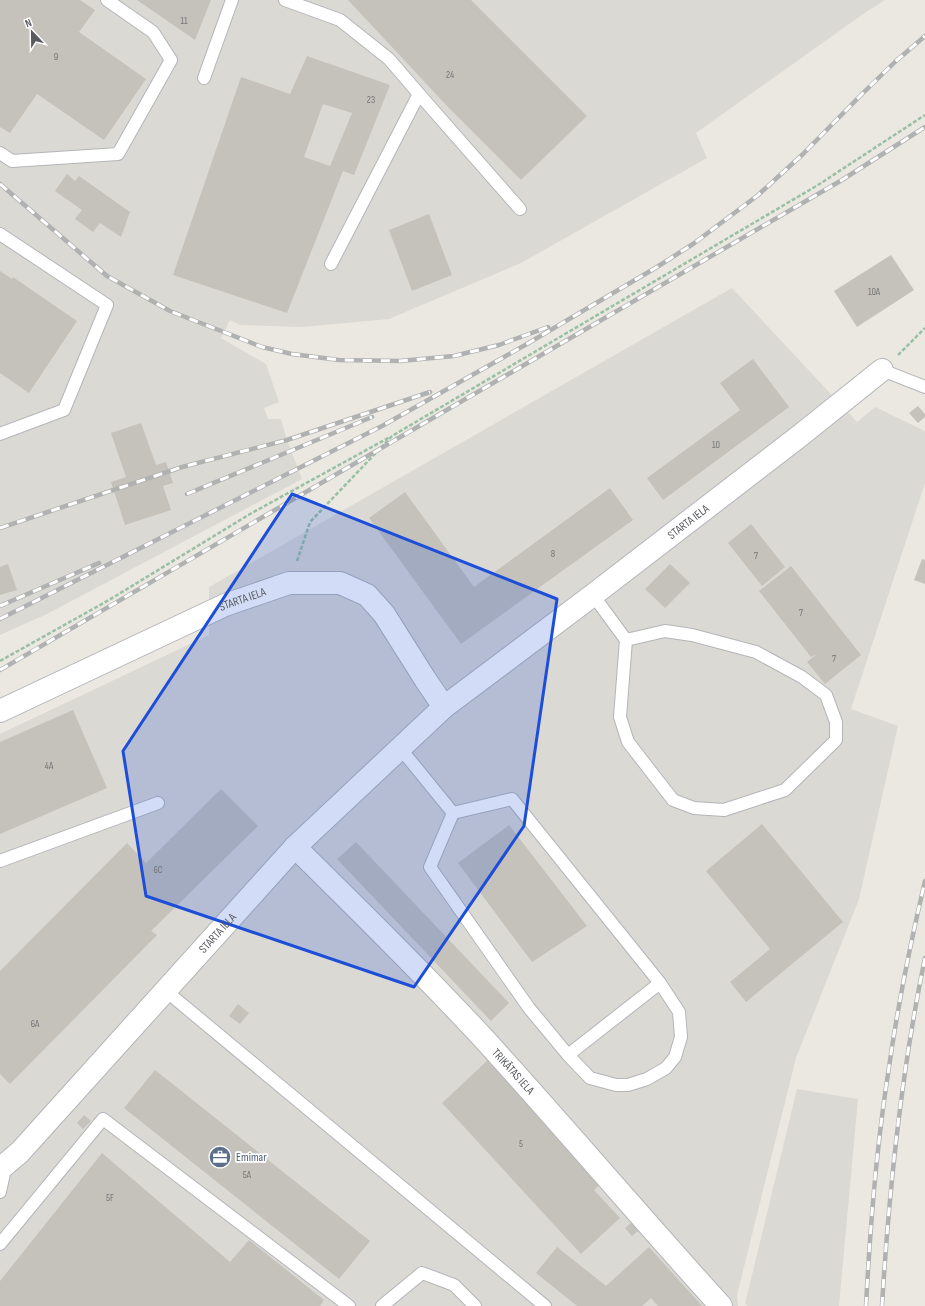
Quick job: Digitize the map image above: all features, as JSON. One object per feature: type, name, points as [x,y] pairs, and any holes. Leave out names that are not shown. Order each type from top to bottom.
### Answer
[{"type":"street","name":"STARTA IELA","points":[[3,1166],[20,1152],[295,847],[444,707],[593,595],[797,438],[882,370]]},
{"type":"street","name":"STARTA IELA","points":[[0,711],[225,605],[289,583],[340,583],[367,595],[384,614],[444,707]]},
{"type":"street","name":"TRIKĀTAS IELA","points":[[295,847],[372,923],[484,1040],[721,1306]]},
{"type":"lane","points":[[0,153],[12,161],[118,154],[171,60],[153,32],[107,0]]},
{"type":"lane","points":[[204,78],[232,0]]},
{"type":"lane","points":[[285,0],[340,20],[390,59],[520,209]]},
{"type":"lane","points":[[331,264],[419,94]]},
{"type":"lane","points":[[0,234],[107,305],[64,410],[0,434]]},
{"type":"lane","points":[[882,370],[925,387]]},
{"type":"lane","points":[[593,595],[626,640],[620,717],[628,742],[673,800],[694,808],[724,810],[785,790],[836,740],[836,722],[826,695],[802,677],[756,652],[692,635],[664,631],[626,640]]},
{"type":"lane","points":[[400,748],[453,813]]},
{"type":"lane","points":[[512,799],[660,983],[679,1012],[681,1037],[675,1057],[666,1068],[648,1079],[628,1085],[616,1086],[590,1078],[568,1055],[529,1008],[430,867],[453,813],[512,799]]},
{"type":"lane","points":[[0,861],[158,803]]},
{"type":"lane","points":[[568,1055],[660,983]]},
{"type":"lane","points":[[166,991],[545,1306]]},
{"type":"lane","points":[[0,1244],[103,1119],[348,1306]]},
{"type":"lane","points":[[0,1192],[3,1166]]},
{"type":"lane","points":[[382,1306],[422,1273],[454,1285],[475,1306]]},
{"type":"path","points":[[0,660],[109,600],[250,514],[392,436],[818,185],[925,116]]},
{"type":"path","points":[[882,370],[925,328]]},
{"type":"path","points":[[289,583],[310,522],[392,436]]},
{"type":"highlighted area","points":[[292,494],[557,599],[524,826],[414,987],[146,896],[123,751]]},
{"type":"shaded area","points":[[0,0],[885,0],[696,133],[707,158],[521,263],[389,319],[303,327],[240,325],[230,320],[221,338],[266,364],[279,402],[264,408],[268,419],[281,419],[287,440],[302,479],[47,614],[0,635]]},
{"type":"shaded area","points":[[732,288],[857,422],[875,407],[925,431],[925,483],[851,709],[898,726],[859,899],[796,1058],[737,1295],[738,1306],[0,1306],[0,734],[209,635],[209,587]]},
{"type":"shaded area","points":[[797,1089],[858,1099],[839,1306],[748,1306],[745,1304]]},
{"type":"building","points":[[0,0],[80,0],[95,10],[79,32],[146,79],[104,140],[37,94],[10,133],[0,127]]},
{"type":"building","points":[[137,0],[211,0],[195,40]]},
{"type":"building","points":[[348,0],[471,0],[587,116],[521,180],[448,107]]},
{"type":"building","points":[[307,56],[390,85],[354,175],[343,171],[287,313],[173,275],[241,77],[290,94]],"holes":[[[323,104],[352,113],[330,166],[304,157]]]},
{"type":"building","points":[[67,174],[75,181],[79,176],[130,212],[121,237],[100,223],[93,232],[75,219],[82,210],[55,191]]},
{"type":"building","points":[[429,214],[452,275],[412,291],[389,230]]},
{"type":"building","points":[[891,255],[914,290],[857,327],[834,291]]},
{"type":"building","points":[[0,271],[12,279],[13,277],[77,321],[29,393],[0,373]]},
{"type":"building","points":[[753,359],[789,407],[663,500],[647,478],[740,410],[720,383]]},
{"type":"building","points":[[918,406],[925,414],[925,417],[918,423],[909,413]]},
{"type":"building","points":[[141,423],[156,465],[166,462],[173,483],[163,486],[171,510],[125,525],[111,482],[126,477],[111,433]]},
{"type":"building","points":[[610,488],[633,520],[461,644],[369,518],[405,492],[474,587]]},
{"type":"building","points":[[751,524],[785,567],[762,586],[728,543]]},
{"type":"building","points":[[922,559],[925,560],[925,584],[914,580]]},
{"type":"building","points":[[8,564],[17,590],[0,595],[0,567]]},
{"type":"building","points":[[670,564],[690,583],[665,608],[645,589]]},
{"type":"building","points":[[791,566],[861,655],[825,684],[807,662],[818,653],[811,657],[759,591]]},
{"type":"building","points":[[73,710],[107,788],[0,834],[0,742]]},
{"type":"building","points":[[221,789],[258,826],[151,931],[157,935],[10,1084],[0,1074],[0,971],[127,843],[146,863]]},
{"type":"building","points":[[762,824],[843,922],[746,1002],[730,982],[770,949],[706,871]]},
{"type":"building","points":[[509,825],[587,926],[532,962],[458,863]]},
{"type":"building","points":[[356,842],[509,1003],[491,1021],[337,859]]},
{"type":"building","points":[[238,1004],[249,1013],[240,1024],[229,1016]]},
{"type":"building","points":[[488,1060],[601,1183],[594,1190],[620,1218],[581,1254],[442,1103]]},
{"type":"building","points":[[155,1070],[370,1241],[339,1279],[124,1108]]},
{"type":"building","points":[[84,1115],[91,1121],[83,1129],[77,1123]]},
{"type":"building","points":[[102,1153],[230,1262],[249,1240],[324,1300],[320,1306],[0,1306],[0,1281]]},
{"type":"building","points":[[631,1223],[638,1231],[632,1236],[625,1228]]},
{"type":"building","points":[[557,1247],[606,1286],[649,1247],[702,1306],[658,1306],[651,1298],[642,1306],[577,1306],[536,1273]]},
{"type":"railway","points":[[0,619],[382,426],[527,344],[657,267],[693,244],[757,196],[802,155],[896,61],[925,36]]},
{"type":"railway","points":[[0,670],[842,180],[925,127]]},
{"type":"railway","points":[[0,184],[107,276],[170,311],[262,347],[292,354],[339,360],[400,361],[454,356],[499,345],[548,327]]},
{"type":"railway","points":[[0,528],[182,467],[287,440],[430,392]]},
{"type":"railway","points":[[187,494],[372,417]]},
{"type":"railway","points":[[0,606],[99,563]]},
{"type":"railway","points":[[866,1306],[874,1190],[884,1103],[900,1001],[925,881]]},
{"type":"railway","points":[[882,1306],[888,1218],[897,1131],[909,1044],[925,958]]},
{"type":"place","name":"Emimar","points":[[220,1157]]}]
